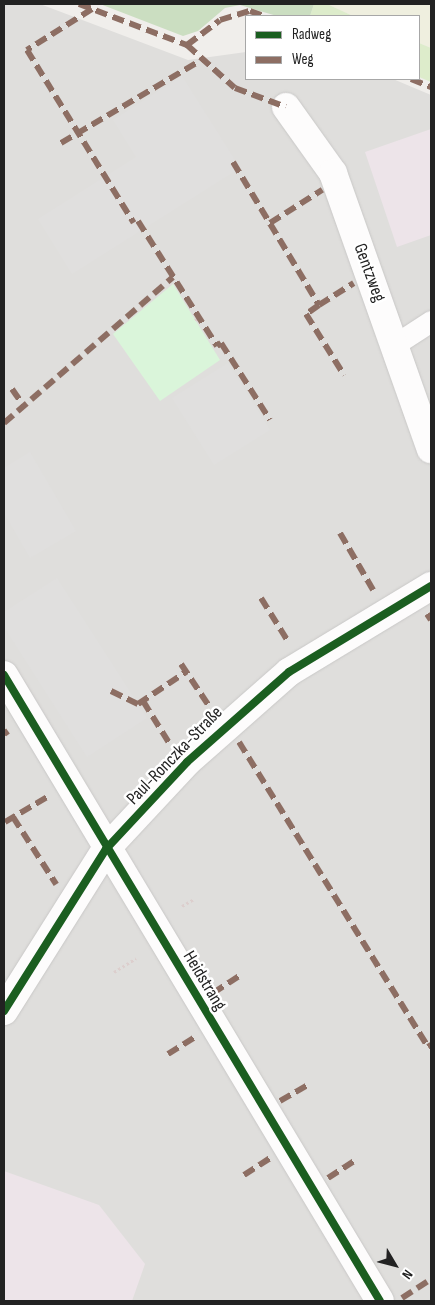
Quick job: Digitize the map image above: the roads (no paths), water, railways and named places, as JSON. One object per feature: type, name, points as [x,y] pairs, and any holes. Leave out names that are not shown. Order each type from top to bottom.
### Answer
[{"type":"street","name":"Gentzweg","points":[[286,107],[334,173],[431,450]]},
{"type":"street","name":"Paul-Ronczka-Straße","points":[[4,1012],[30,964],[106,848],[187,762],[289,672],[431,586]]},
{"type":"street","name":"Heidstrang","points":[[4,675],[106,848],[380,1301]]},
{"type":"lane","points":[[394,345],[431,321]]}]
